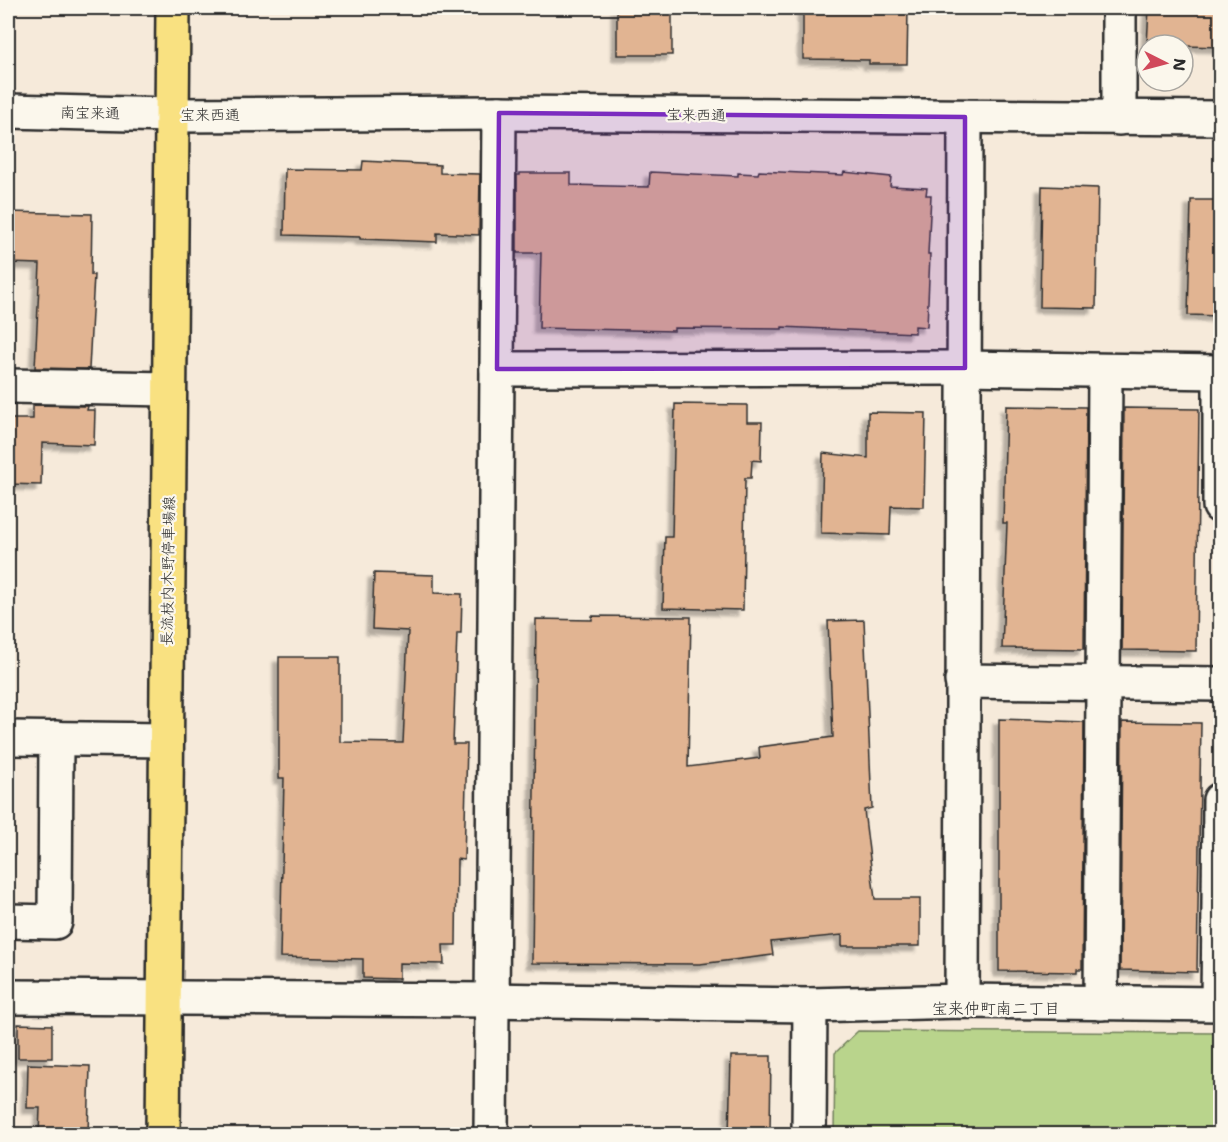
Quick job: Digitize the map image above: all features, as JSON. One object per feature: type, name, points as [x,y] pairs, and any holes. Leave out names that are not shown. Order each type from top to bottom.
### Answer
[{"type":"main road","name":"長流枝内木野停車場線","points":[[163,1134],[173,8]]},
{"type":"street","points":[[1119,8],[1119,118]]},
{"type":"street","name":"南宝来通","points":[[8,111],[172,115]]},
{"type":"street","name":"宝来西通","points":[[172,115],[500,112],[1221,118]]},
{"type":"street","points":[[491,1134],[500,112]]},
{"type":"street","points":[[962,1001],[965,117]]},
{"type":"street","points":[[497,369],[965,368],[1220,372],[1221,506]]},
{"type":"street","points":[[1101,1003],[1105,370]]},
{"type":"street","points":[[8,386],[169,389]]},
{"type":"street","points":[[962,681],[1221,684]]},
{"type":"street","points":[[8,738],[166,740]]},
{"type":"street","points":[[8,921],[55,922],[56,738]]},
{"type":"street","points":[[8,998],[491,1000],[810,1005],[962,1001],[1219,1004],[1221,800]]},
{"type":"street","points":[[809,1134],[810,1005]]},
{"type":"highlighted area","points":[[499,113],[965,117],[965,368],[497,369]]},
{"type":"green space","points":[[858,1031],[1220,1033],[1220,1134],[834,1134],[835,1053]]},
{"type":"building","points":[[617,8],[672,8],[672,55],[617,55]]},
{"type":"building","points":[[803,8],[908,8],[907,64],[869,64],[869,60],[803,59]]},
{"type":"building","points":[[1149,8],[1221,8],[1221,47],[1195,46],[1195,33],[1148,33]]},
{"type":"building","points":[[363,161],[440,165],[440,173],[480,174],[479,235],[437,233],[437,242],[284,235],[285,169],[362,170]]},
{"type":"building","points":[[759,171],[843,175],[844,172],[891,177],[890,186],[927,188],[926,195],[931,195],[927,327],[915,326],[915,333],[782,327],[782,329],[674,328],[674,331],[539,328],[541,253],[517,253],[517,175],[520,173],[571,173],[571,185],[649,187],[650,172],[738,176],[738,173],[758,174]]},
{"type":"building","points":[[1042,186],[1098,188],[1096,308],[1040,307]]},
{"type":"building","points":[[1191,200],[1221,200],[1221,316],[1188,315]]},
{"type":"building","points":[[8,212],[92,214],[91,275],[94,275],[89,369],[35,368],[40,264],[8,263]]},
{"type":"building","points":[[675,404],[747,405],[747,422],[762,422],[761,461],[752,460],[751,478],[745,478],[743,610],[663,608],[665,537],[672,537]]},
{"type":"building","points":[[33,405],[88,406],[87,410],[95,410],[94,445],[42,443],[41,485],[8,484],[8,419],[33,419]]},
{"type":"building","points":[[1006,406],[1086,407],[1084,649],[1002,648],[1007,523],[1003,523]]},
{"type":"building","points":[[1124,408],[1199,409],[1196,651],[1122,650]]},
{"type":"building","points":[[868,412],[926,413],[924,507],[891,506],[890,535],[821,533],[823,453],[868,458]]},
{"type":"building","points":[[374,573],[434,575],[434,593],[462,594],[461,633],[457,633],[453,744],[467,744],[464,860],[457,859],[456,945],[443,945],[444,964],[399,963],[399,979],[363,978],[363,959],[280,957],[284,778],[279,778],[279,657],[340,657],[340,742],[403,743],[408,631],[372,629]]},
{"type":"building","points":[[592,616],[691,617],[688,767],[760,758],[759,747],[833,737],[828,621],[864,620],[872,808],[864,810],[875,899],[920,899],[920,946],[842,946],[842,935],[771,942],[773,955],[700,964],[532,963],[536,619],[592,620]]},
{"type":"building","points":[[999,719],[1084,722],[1082,969],[1077,969],[1077,972],[999,971]]},
{"type":"building","points":[[1122,722],[1201,723],[1197,972],[1120,970]]},
{"type":"building","points":[[18,1024],[52,1025],[52,1058],[18,1058]]},
{"type":"building","points":[[731,1056],[771,1056],[770,1134],[729,1134]]},
{"type":"building","points":[[28,1064],[90,1066],[88,1134],[39,1134],[40,1108],[27,1108]]},
{"type":"district","name":"宝来仲町南二丁目","points":[[996,1008]]}]
